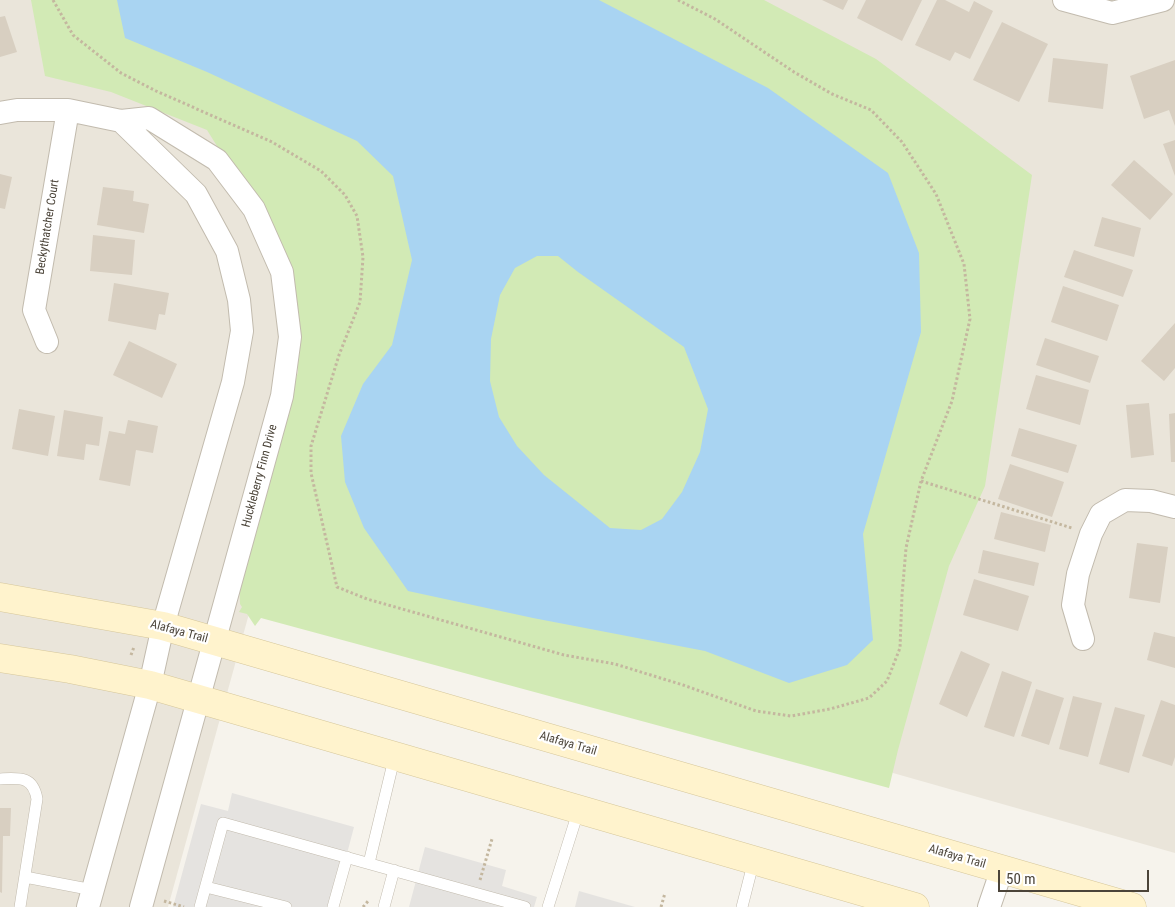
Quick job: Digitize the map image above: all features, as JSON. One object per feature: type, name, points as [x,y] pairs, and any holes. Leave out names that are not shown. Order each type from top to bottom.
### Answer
[{"type":"main road","name":"Alafaya Trail","points":[[0,596],[163,626],[1132,907]]},
{"type":"main road","points":[[0,658],[70,669],[150,685],[915,907]]},
{"type":"street","points":[[1064,0],[1112,14],[1163,0]]},
{"type":"street","name":"Huckleberry Finn Drive","points":[[0,113],[17,110],[68,110],[121,121],[149,118],[217,160],[254,209],[282,272],[290,337],[282,396],[200,699],[149,903]]},
{"type":"street","name":"Beckythatcher Court","points":[[48,342],[34,310],[68,110]]},
{"type":"street","points":[[91,898],[150,685],[163,626],[233,382],[242,331],[238,300],[227,251],[196,194],[121,121]]},
{"type":"street","points":[[1083,639],[1073,605],[1078,574],[1091,534],[1101,514],[1125,500],[1151,501],[1175,507]]},
{"type":"street","points":[[990,907],[1002,870]]},
{"type":"lane","points":[[369,863],[395,755]]},
{"type":"lane","points":[[0,779],[17,778],[29,781],[35,789],[37,799],[20,907]]},
{"type":"lane","points":[[548,907],[578,809]]},
{"type":"lane","points":[[200,907],[224,823],[476,893],[507,904],[525,907]]},
{"type":"lane","points":[[333,907],[347,857]]},
{"type":"lane","points":[[742,907],[754,860]]},
{"type":"lane","points":[[384,907],[394,870]]},
{"type":"lane","points":[[25,877],[91,898]]},
{"type":"lane","points":[[206,887],[286,907]]},
{"type":"path","points":[[53,0],[73,35],[121,73],[156,91],[272,142],[321,171],[345,195],[357,216],[363,257],[360,302],[340,355],[311,446],[312,473],[337,587],[367,599],[564,655],[615,664],[683,684],[756,711],[792,716],[820,711],[868,698],[887,681],[900,648],[906,548],[921,481],[952,401],[970,319],[964,264],[936,194],[902,142],[871,110],[832,94],[794,72],[715,19],[678,0]]},
{"type":"path","points":[[921,481],[1091,534]]},
{"type":"path","points":[[131,655],[134,647]]},
{"type":"path","points":[[476,893],[492,839]]},
{"type":"path","points":[[661,907],[665,893]]},
{"type":"path","points":[[363,907],[367,901]]},
{"type":"path","points":[[149,903],[184,907]]},
{"type":"shaded area","points":[[0,0],[1175,0],[1175,853],[255,592],[168,907],[0,907]]},
{"type":"shaded area","points":[[232,793],[354,827],[333,907],[173,907],[201,804],[228,811]]},
{"type":"shaded area","points":[[425,847],[506,870],[502,886],[537,897],[534,907],[409,907]]},
{"type":"shaded area","points":[[579,891],[635,907],[575,907]]},
{"type":"green space","points":[[31,0],[764,0],[876,59],[1032,175],[985,486],[949,566],[889,788],[261,618],[255,626],[247,614],[239,612],[242,607],[240,604],[239,577],[298,372],[292,266],[207,130],[111,92],[45,76]]},
{"type":"water","points":[[117,0],[599,0],[768,88],[888,173],[919,253],[921,332],[863,534],[873,640],[847,665],[789,683],[705,651],[533,618],[408,591],[364,528],[345,482],[341,436],[363,384],[392,345],[412,260],[393,176],[357,141],[207,72],[125,38]],"holes":[[[537,256],[558,256],[684,347],[708,409],[700,452],[682,492],[662,519],[641,530],[610,528],[544,475],[517,446],[499,417],[490,381],[491,339],[500,295],[515,268]]]},
{"type":"building","points":[[822,0],[848,0],[843,10]]},
{"type":"building","points":[[866,0],[922,0],[902,41],[857,18]]},
{"type":"building","points":[[937,0],[945,0],[969,12],[974,1],[993,11],[970,59],[955,52],[950,61],[915,45]]},
{"type":"building","points":[[5,16],[17,52],[0,57],[0,17]]},
{"type":"building","points":[[1002,22],[1048,44],[1019,102],[973,80]]},
{"type":"building","points":[[1053,58],[1108,64],[1103,109],[1048,102]]},
{"type":"building","points":[[1175,60],[1175,126],[1169,110],[1144,119],[1130,76]]},
{"type":"building","points":[[1175,140],[1175,176],[1163,144]]},
{"type":"building","points":[[1134,160],[1173,194],[1150,220],[1111,185]]},
{"type":"building","points":[[0,174],[12,177],[5,209],[0,208]]},
{"type":"building","points":[[103,187],[134,191],[133,201],[149,204],[144,233],[97,225]]},
{"type":"building","points":[[1102,217],[1141,228],[1134,257],[1094,246]]},
{"type":"building","points":[[93,235],[135,240],[132,275],[90,271]]},
{"type":"building","points":[[1074,250],[1133,270],[1123,297],[1064,277]]},
{"type":"building","points":[[114,283],[169,293],[165,315],[159,314],[156,330],[108,321]]},
{"type":"building","points":[[1063,286],[1119,305],[1107,341],[1051,322]]},
{"type":"building","points":[[1175,323],[1175,368],[1164,381],[1141,361]]},
{"type":"building","points":[[1045,338],[1099,356],[1090,383],[1036,365]]},
{"type":"building","points":[[129,341],[177,364],[162,398],[113,375]]},
{"type":"building","points":[[1036,375],[1089,390],[1080,425],[1026,409]]},
{"type":"building","points":[[1149,403],[1154,455],[1131,458],[1126,405]]},
{"type":"building","points":[[19,409],[55,416],[48,456],[12,449]]},
{"type":"building","points":[[64,410],[103,417],[99,446],[86,444],[84,460],[57,456]]},
{"type":"building","points":[[1175,413],[1175,462],[1171,462],[1169,414]]},
{"type":"building","points":[[128,420],[158,426],[153,453],[136,450],[130,486],[99,480],[109,431],[125,434]]},
{"type":"building","points":[[1019,428],[1077,445],[1068,473],[1011,456]]},
{"type":"building","points":[[1010,464],[1064,482],[1052,517],[998,499]]},
{"type":"building","points":[[1001,512],[1051,525],[1045,552],[994,539]]},
{"type":"building","points":[[1137,543],[1168,547],[1160,603],[1129,598]]},
{"type":"building","points":[[983,550],[1039,563],[1034,586],[978,573]]},
{"type":"building","points":[[974,579],[1029,596],[1018,631],[963,615]]},
{"type":"building","points":[[1154,632],[1175,637],[1175,668],[1147,660]]},
{"type":"building","points":[[961,651],[990,664],[967,717],[939,704]]},
{"type":"building","points":[[1002,671],[1032,682],[1014,737],[984,727]]},
{"type":"building","points":[[1036,689],[1064,698],[1049,745],[1021,736]]},
{"type":"building","points":[[1073,696],[1102,703],[1088,757],[1059,749]]},
{"type":"building","points":[[1161,700],[1175,705],[1175,757],[1172,766],[1142,756]]},
{"type":"building","points":[[1115,707],[1145,715],[1129,773],[1099,764]]},
{"type":"building","points":[[0,808],[11,808],[10,836],[3,836],[2,893],[0,892]]}]
